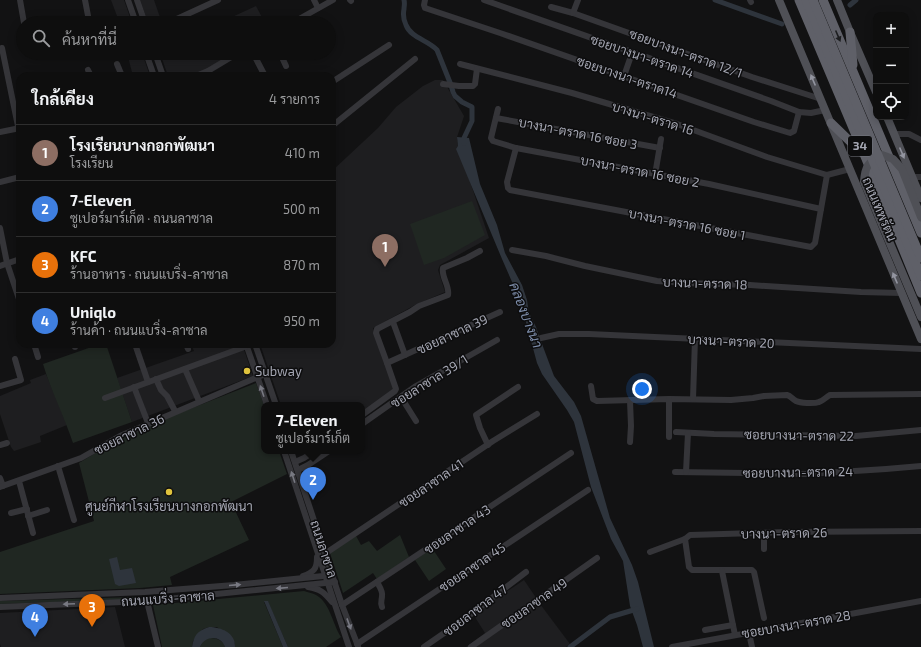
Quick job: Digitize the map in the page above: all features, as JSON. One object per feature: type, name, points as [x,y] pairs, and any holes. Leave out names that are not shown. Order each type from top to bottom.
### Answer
[{"type":"highway","name":"ถนนเทพรัตน","points":[[799,0],[921,293]]},
{"type":"highway","points":[[806,0],[921,276]]},
{"type":"highway","points":[[813,0],[921,258]]},
{"type":"highway","name":"34","points":[[823,0],[921,233]]},
{"type":"highway","points":[[850,32],[854,74]]},
{"type":"highway","points":[[830,123],[864,154]]},
{"type":"main road","name":"ถนนเทพรัตน","points":[[779,0],[921,339]]},
{"type":"main road","points":[[837,0],[873,85]]},
{"type":"main road","points":[[888,120],[921,198]]},
{"type":"main road","points":[[921,217],[902,169],[893,159],[882,155],[871,160],[865,171],[864,182],[921,316]]},
{"type":"street","points":[[20,0],[23,16]]},
{"type":"street","points":[[85,0],[88,16]]},
{"type":"street","points":[[128,0],[134,16]]},
{"type":"street","points":[[137,0],[143,16]]},
{"type":"street","points":[[183,16],[218,0]]},
{"type":"street","points":[[314,0],[318,8]]},
{"type":"street","points":[[304,16],[333,0]]},
{"type":"street","name":"ซอยบางนา-ตราด14","points":[[425,0],[425,8],[754,122],[790,133],[794,130],[800,112]]},
{"type":"street","name":"ซอยบางนา-ตราด 14","points":[[484,0],[800,112]]},
{"type":"street","points":[[573,13],[578,0]]},
{"type":"street","name":"ซอยบางนา-ตราด 12/1","points":[[551,6],[821,100]]},
{"type":"street","points":[[336,79],[389,45]]},
{"type":"street","points":[[2,48],[16,114]]},
{"type":"street","points":[[624,76],[632,53]]},
{"type":"street","points":[[336,123],[415,59]]},
{"type":"street","points":[[148,60],[153,72]]},
{"type":"street","points":[[158,60],[162,72]]},
{"type":"street","points":[[206,72],[226,60]]},
{"type":"street","points":[[258,60],[264,72]]},
{"type":"street","points":[[283,60],[286,66]]},
{"type":"street","points":[[117,64],[120,72]]},
{"type":"street","name":"บางนา-ตราด 16","points":[[460,64],[677,124],[761,154],[827,175]]},
{"type":"street","points":[[443,84],[472,86],[475,84],[477,69]]},
{"type":"street","name":"บางนา-ตราด 16 ซอย 2","points":[[498,109],[491,138],[493,142],[516,148],[709,184],[821,208]]},
{"type":"street","points":[[800,112],[810,113],[825,110]]},
{"type":"street","name":"บางนา-ตราด 16 ซอย 3","points":[[496,118],[660,148]]},
{"type":"street","points":[[0,132],[16,129]]},
{"type":"street","points":[[894,134],[909,134],[921,140]]},
{"type":"street","points":[[655,175],[662,139]]},
{"type":"street","name":"บางนา-ตราด 16 ซอย 1","points":[[516,148],[507,182],[510,190],[811,247],[815,243],[827,175]]},
{"type":"street","points":[[827,175],[850,169]]},
{"type":"street","points":[[912,177],[921,177]]},
{"type":"street","points":[[0,182],[16,178]]},
{"type":"street","points":[[0,228],[7,263],[16,290]]},
{"type":"street","name":"บางนา-ตราด 18","points":[[512,250],[546,256],[657,281],[902,293]]},
{"type":"street","points":[[365,413],[396,389],[376,331],[419,306],[448,295],[448,290],[442,271],[443,268],[480,251]]},
{"type":"street","points":[[0,266],[16,261]]},
{"type":"street","name":"ซอยลาซาล 39","points":[[387,363],[500,312]]},
{"type":"street","name":"ซอยลาซาล 39","points":[[392,322],[405,355]]},
{"type":"street","name":"บางนา-ตราด 20","points":[[541,338],[559,334],[589,334],[921,349]]},
{"type":"street","points":[[693,399],[695,339]]},
{"type":"street","name":"ซอยลาซาล 39/1","points":[[365,422],[416,386],[497,340]]},
{"type":"street","points":[[35,348],[38,357]]},
{"type":"street","points":[[136,348],[148,382]]},
{"type":"street","points":[[105,398],[238,348]]},
{"type":"street","points":[[247,348],[266,402]]},
{"type":"street","points":[[256,348],[275,402]]},
{"type":"street","points":[[0,386],[21,380],[15,359]]},
{"type":"street","points":[[185,369],[199,401]]},
{"type":"street","name":"ซอยลาซาล 36","points":[[1,487],[81,458],[120,436],[148,423],[265,374]]},
{"type":"street","points":[[156,379],[161,390],[176,411]]},
{"type":"street","points":[[590,386],[593,399],[595,400],[630,401],[670,399],[731,400],[787,395],[800,402],[821,402],[830,395],[921,394]]},
{"type":"street","points":[[134,387],[148,423]]},
{"type":"street","points":[[488,445],[475,417],[476,415],[518,388]]},
{"type":"street","points":[[401,397],[416,421]]},
{"type":"street","points":[[669,437],[670,399]]},
{"type":"street","points":[[630,401],[630,442]]},
{"type":"street","name":"ซอยลาซาล 41","points":[[326,553],[537,414]]},
{"type":"street","name":"ซอยบางนา-ตราด 22","points":[[676,432],[856,436],[921,430]]},
{"type":"street","points":[[686,472],[688,433]]},
{"type":"street","points":[[0,445],[7,443]]},
{"type":"street","name":"ซอยลาซาล 43","points":[[342,605],[571,453]]},
{"type":"street","name":"ถนนลาซาล","points":[[285,454],[349,647]]},
{"type":"street","name":"ถนนลาซาล","points":[[292,454],[357,646]]},
{"type":"street","points":[[295,462],[310,454]]},
{"type":"street","points":[[298,470],[324,454]]},
{"type":"street","points":[[58,466],[74,520]]},
{"type":"street","name":"ซอยบางนา-ตราด 24","points":[[675,472],[808,474],[921,466]]},
{"type":"street","points":[[0,478],[1,487]]},
{"type":"street","points":[[19,481],[33,533]]},
{"type":"street","name":"ซอยลาซาล 45","points":[[357,646],[588,490]]},
{"type":"street","points":[[11,513],[27,509]]},
{"type":"street","points":[[28,516],[47,510]]},
{"type":"street","name":"บางนา-ตราด 26","points":[[650,552],[690,535],[921,531]]},
{"type":"street","points":[[764,533],[764,549]]},
{"type":"street","points":[[685,538],[689,567],[692,570],[752,570],[754,572],[764,618]]},
{"type":"street","points":[[292,579],[314,571],[317,561],[315,546]]},
{"type":"street","name":"ซอยลาซาล 49","points":[[471,647],[597,558]]},
{"type":"street","points":[[722,570],[735,635]]},
{"type":"street","name":"ซอยลาซาล 47","points":[[424,647],[463,620],[526,572]]},
{"type":"street","name":"ถนนแบริ่ง-ลาซาล","points":[[0,598],[139,592],[234,585],[333,575]]},
{"type":"street","name":"ถนนแบริ่ง-ลาซาล","points":[[0,607],[147,601],[328,584],[335,582]]},
{"type":"street","points":[[377,582],[382,591],[380,601],[382,606]]},
{"type":"street","points":[[296,587],[312,588],[324,593],[333,603],[337,612]]},
{"type":"street","points":[[139,592],[139,601]]},
{"type":"street","points":[[147,601],[158,647]]},
{"type":"street","name":"ซอยบางนา-ตราด 28","points":[[674,647],[921,601]]},
{"type":"street","points":[[705,630],[733,625]]},
{"type":"street","points":[[749,633],[752,647]]},
{"type":"shaded area","points":[[111,0],[124,0],[130,16],[117,16]]},
{"type":"shaded area","points":[[140,0],[154,0],[160,16],[146,16]]},
{"type":"shaded area","points":[[256,6],[261,16],[234,16]]},
{"type":"shaded area","points":[[129,60],[144,60],[149,72],[132,72]]},
{"type":"shaded area","points":[[162,60],[222,60],[202,72],[167,72]]},
{"type":"shaded area","points":[[435,80],[443,80],[464,116],[457,137],[458,146],[489,238],[440,265],[438,270],[445,292],[415,305],[373,328],[395,389],[365,411],[365,402],[280,402],[261,348],[336,348],[336,167],[378,128],[396,107],[423,86]]},
{"type":"shaded area","points":[[472,201],[485,235],[444,258],[424,265],[410,224]]},
{"type":"shaded area","points":[[89,348],[107,348],[132,422],[73,443],[43,364]]},
{"type":"shaded area","points":[[193,348],[243,348],[253,376],[132,422],[117,378],[194,351]]},
{"type":"shaded area","points":[[46,374],[67,425],[40,436],[41,442],[14,451],[11,447],[0,414],[0,396],[31,383],[30,380]]},
{"type":"shaded area","name":"ศูนย์กีฬาโรงเรียนบางกอกพัฒนา","points":[[256,383],[263,402],[261,402],[261,454],[280,454],[287,474],[231,502],[249,540],[170,577],[172,585],[140,588],[0,594],[0,552],[94,521],[79,463],[120,438]]},
{"type":"shaded area","points":[[400,535],[409,557],[377,579],[373,573],[343,593],[330,553],[356,536],[361,545],[369,541],[377,551]]},
{"type":"shaded area","points":[[432,548],[446,569],[429,581],[415,560]]},
{"type":"shaded area","points":[[524,580],[570,644],[566,647],[466,647],[485,633],[473,614]]},
{"type":"shaded area","points":[[304,591],[314,594],[324,602],[341,637],[326,647],[288,647],[268,602],[264,602],[283,647],[235,647],[235,643],[217,627],[209,627],[203,629],[193,641],[192,647],[162,647],[153,605]]},
{"type":"shaded area","points":[[135,597],[135,599],[0,604],[0,601]]},
{"type":"shaded area","points":[[115,607],[125,647],[1,647],[0,613]]},
{"type":"shaded area","points":[[208,638],[221,641],[225,647],[200,647],[203,641]]},
{"type":"water","points":[[457,137],[469,138],[480,184],[497,225],[505,253],[522,285],[527,300],[529,313],[536,327],[554,376],[574,402],[581,416],[610,518],[632,565],[638,582],[654,647],[643,647],[630,606],[623,561],[611,539],[591,487],[574,422],[542,374],[537,363],[520,300],[456,149],[458,146]]},
{"type":"water","points":[[117,557],[120,570],[132,568],[136,583],[119,586],[115,584],[109,559]]},
{"type":"water","points":[[264,601],[268,601],[288,647],[283,647]]},
{"type":"water","points":[[209,627],[218,628],[227,632],[233,638],[235,647],[225,647],[220,640],[213,638],[205,640],[200,647],[192,647],[197,634]]},
{"type":"waterway","name":"คลองบางนา","points":[[404,0],[404,17],[408,29],[437,50],[455,96],[462,102],[472,107],[472,121],[464,138],[464,143]]},
{"type":"waterway","points":[[715,0],[782,24]]},
{"type":"waterway","points":[[850,5],[856,0]]},
{"type":"waterway","points":[[570,647],[610,617],[637,609]]},
{"type":"place","name":"โรงเรียนบางกอกพัฒนา","points":[[385,267]]},
{"type":"place","name":"Subway","points":[[247,371]]},
{"type":"place","name":"ศูนย์กีฬาโรงเรียนบางกอกพัฒนา","points":[[169,492]]},
{"type":"place","name":"7-Eleven","points":[[313,500]]},
{"type":"place","name":"KFC","points":[[92,627]]},
{"type":"place","name":"Uniqlo","points":[[35,637]]}]
